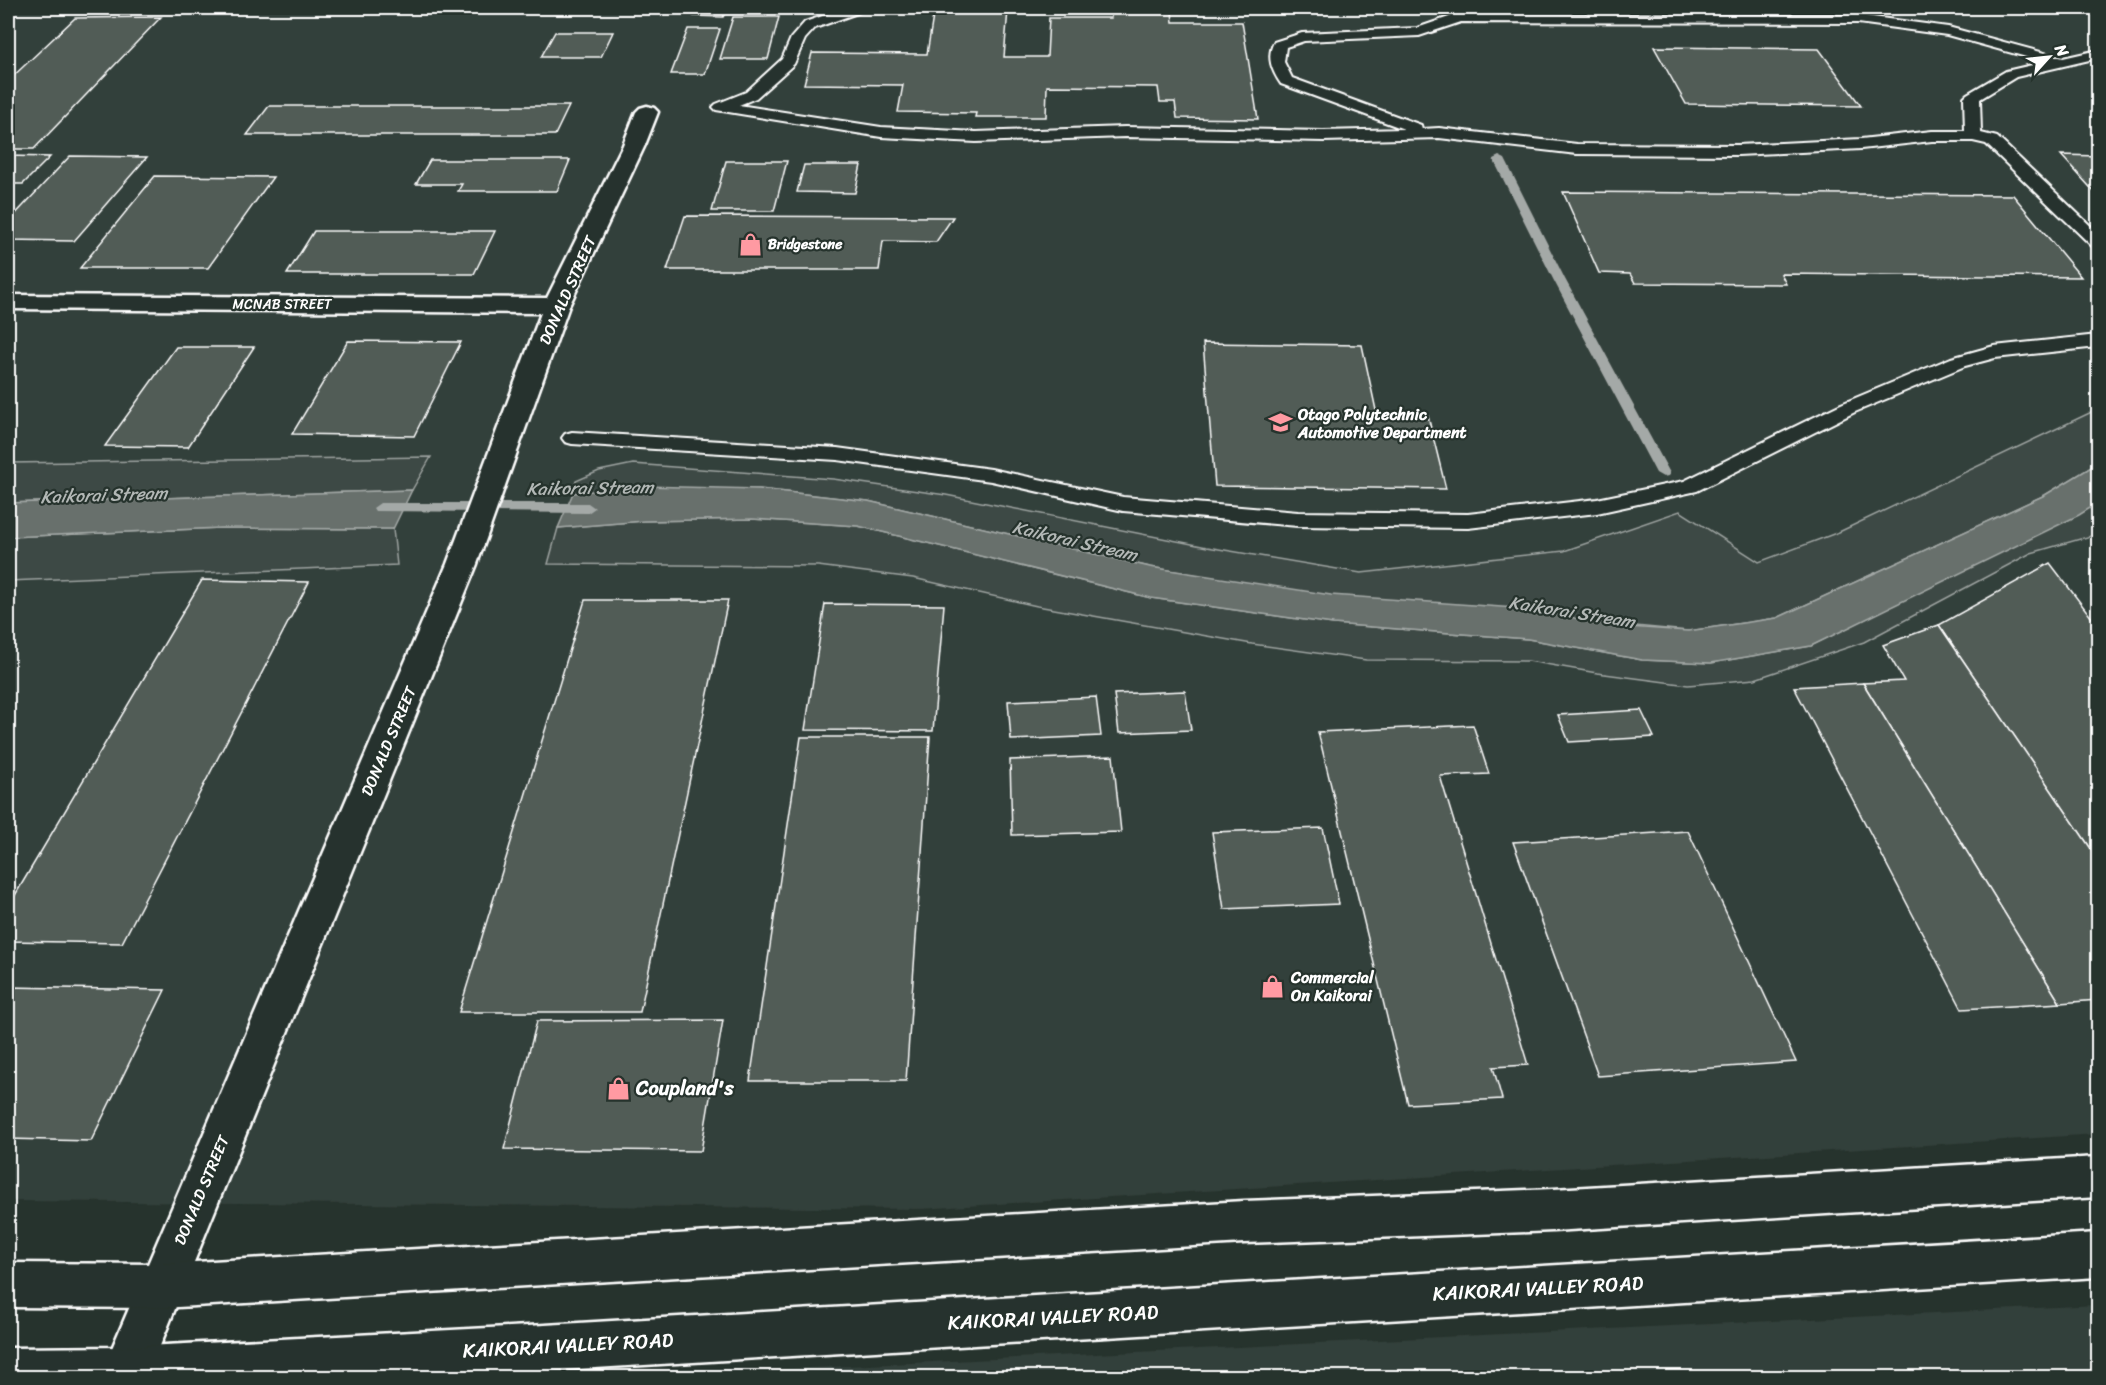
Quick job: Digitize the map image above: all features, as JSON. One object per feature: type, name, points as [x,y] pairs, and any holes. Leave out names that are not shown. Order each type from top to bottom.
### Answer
[{"type":"main road","name":"DONALD STREET","points":[[127,1370],[462,564],[556,306],[634,146],[647,112]]},
{"type":"main road","name":"MCNAB STREET","points":[[8,302],[556,306]]},
{"type":"main road","points":[[8,1285],[161,1286],[1244,1221],[1564,1209],[2098,1177]]},
{"type":"main road","name":"KAIKORAI VALLEY ROAD","points":[[8,1371],[127,1370],[551,1347],[2098,1255]]},
{"type":"lane","points":[[858,8],[810,25],[798,38],[789,61],[751,95],[721,107],[881,132],[976,137],[1125,132],[1323,136],[1431,134],[1577,149],[1738,150],[1861,144],[1932,136],[1973,136],[1991,140],[2098,242]]},
{"type":"lane","points":[[1431,134],[1286,81],[1277,62],[1279,45],[1302,37],[1419,32],[1458,13],[1858,20],[1948,31],[2062,62]]},
{"type":"lane","points":[[1973,136],[1972,97],[2011,74],[2098,54]]},
{"type":"lane","points":[[572,438],[837,454],[991,475],[1123,504],[1298,519],[1468,521],[1597,506],[1690,486],[1848,408],[1958,362],[1994,352],[2098,341]]},
{"type":"shaded area","points":[[8,8],[2098,8],[2098,1134],[921,1209],[8,1201]]},
{"type":"shaded area","points":[[2098,409],[2098,463],[2045,495],[1777,618],[1688,631],[1329,597],[1150,567],[868,501],[759,489],[573,493],[576,481],[599,471],[633,464],[833,479],[946,495],[1207,547],[1361,573],[1564,551],[1680,511],[1759,562],[1839,532]]},
{"type":"shaded area","points":[[431,457],[412,490],[8,503],[8,463]]},
{"type":"shaded area","points":[[2098,463],[2098,503],[2079,515],[1811,646],[1711,663],[1642,660],[1528,639],[1333,624],[1151,598],[858,526],[752,519],[644,521],[558,528],[573,493],[643,486],[759,489],[868,501],[1150,567],[1331,595],[1516,608],[1628,627],[1688,631],[1777,618],[2045,495]]},
{"type":"shaded area","points":[[412,490],[393,529],[221,528],[8,537],[8,503]]},
{"type":"shaded area","points":[[2098,503],[2098,534],[2031,553],[1864,642],[1755,679],[1688,685],[1528,661],[1366,660],[1252,644],[1037,606],[913,578],[818,566],[548,564],[558,528],[644,521],[752,519],[858,526],[1151,598],[1333,624],[1528,639],[1642,660],[1711,663],[1811,646]]},
{"type":"shaded area","points":[[221,528],[393,529],[397,565],[8,581],[8,537]]},
{"type":"shaded area","points":[[2098,1305],[2098,1377],[624,1377]]},
{"type":"building","points":[[699,8],[728,8],[723,17],[694,16]]},
{"type":"building","points":[[742,8],[799,8],[798,10],[742,10]]},
{"type":"building","points":[[1157,8],[1158,10],[1049,9]]},
{"type":"building","points":[[934,10],[1008,10],[1004,57],[1047,57],[1049,18],[1111,18],[1111,10],[1172,11],[1173,22],[1242,22],[1258,119],[1177,118],[1175,102],[1160,102],[1158,87],[1047,86],[1046,117],[975,117],[976,113],[898,112],[903,85],[804,84],[812,53],[927,54]]},
{"type":"building","points":[[161,17],[34,149],[8,149],[8,81],[75,18]]},
{"type":"building","points":[[733,17],[779,17],[768,59],[720,59]]},
{"type":"building","points":[[688,29],[720,29],[705,74],[671,74]]},
{"type":"building","points":[[555,32],[613,32],[601,57],[541,57]]},
{"type":"building","points":[[1654,47],[1819,49],[1861,106],[1686,104]]},
{"type":"building","points":[[269,106],[569,106],[555,135],[247,135]]},
{"type":"building","points":[[2061,155],[2098,156],[2098,196]]},
{"type":"building","points":[[8,156],[50,157],[23,184],[8,184]]},
{"type":"building","points":[[70,156],[147,157],[74,241],[8,240],[8,222]]},
{"type":"building","points":[[430,160],[570,160],[557,191],[458,191],[462,184],[416,184]]},
{"type":"building","points":[[726,161],[787,161],[774,211],[712,211]]},
{"type":"building","points":[[804,165],[861,165],[855,193],[797,192]]},
{"type":"building","points":[[155,176],[273,177],[208,268],[80,268]]},
{"type":"building","points":[[1563,192],[2013,195],[2081,277],[1781,274],[1786,284],[1635,283],[1630,274],[1599,273]]},
{"type":"building","points":[[685,216],[953,217],[936,242],[883,241],[879,270],[667,270]]},
{"type":"building","points":[[314,231],[495,231],[474,274],[287,274]]},
{"type":"building","points":[[348,341],[461,342],[414,436],[292,434]]},
{"type":"building","points":[[1203,343],[1362,345],[1377,415],[1428,416],[1446,489],[1215,486]]},
{"type":"building","points":[[176,347],[254,347],[188,447],[105,446]]},
{"type":"building","points":[[2050,563],[2098,626],[2098,859],[1939,625]]},
{"type":"building","points":[[202,580],[309,582],[122,943],[8,941],[8,907]]},
{"type":"building","points":[[585,600],[728,600],[640,1012],[459,1012]]},
{"type":"building","points":[[825,604],[944,605],[933,731],[805,730]]},
{"type":"building","points":[[1939,625],[2098,859],[2098,1000],[2060,1003],[1863,683],[1904,681],[1883,645]]},
{"type":"building","points":[[1863,683],[2060,1003],[1962,1009],[1794,687]]},
{"type":"building","points":[[1185,691],[1191,730],[1119,733],[1114,694]]},
{"type":"building","points":[[1096,697],[1101,736],[1011,740],[1008,701]]},
{"type":"building","points":[[1641,710],[1654,737],[1569,742],[1558,715]]},
{"type":"building","points":[[1473,725],[1489,774],[1440,776],[1528,1065],[1493,1067],[1502,1099],[1408,1104],[1318,732]]},
{"type":"building","points":[[801,737],[930,737],[906,1081],[750,1081]]},
{"type":"building","points":[[1113,756],[1121,832],[1012,835],[1010,760]]},
{"type":"building","points":[[1323,828],[1339,904],[1224,909],[1212,832]]},
{"type":"building","points":[[1688,831],[1796,1062],[1598,1076],[1513,842]]},
{"type":"building","points":[[8,987],[165,990],[91,1141],[8,1139]]},
{"type":"building","points":[[723,1020],[701,1151],[504,1149],[537,1021]]},
{"type":"waterway","points":[[1499,159],[1559,279],[1663,473]]},
{"type":"waterway","name":"Kaikorai Stream","points":[[380,508],[588,508]]},
{"type":"place","name":"Bridgestone","points":[[750,244]]},
{"type":"place","name":"Otago Polytechnic Automotive Department","points":[[1280,423]]},
{"type":"place","name":"Commercial On Kaikorai","points":[[1273,986]]},
{"type":"place","name":"Coupland's","points":[[618,1088]]}]
